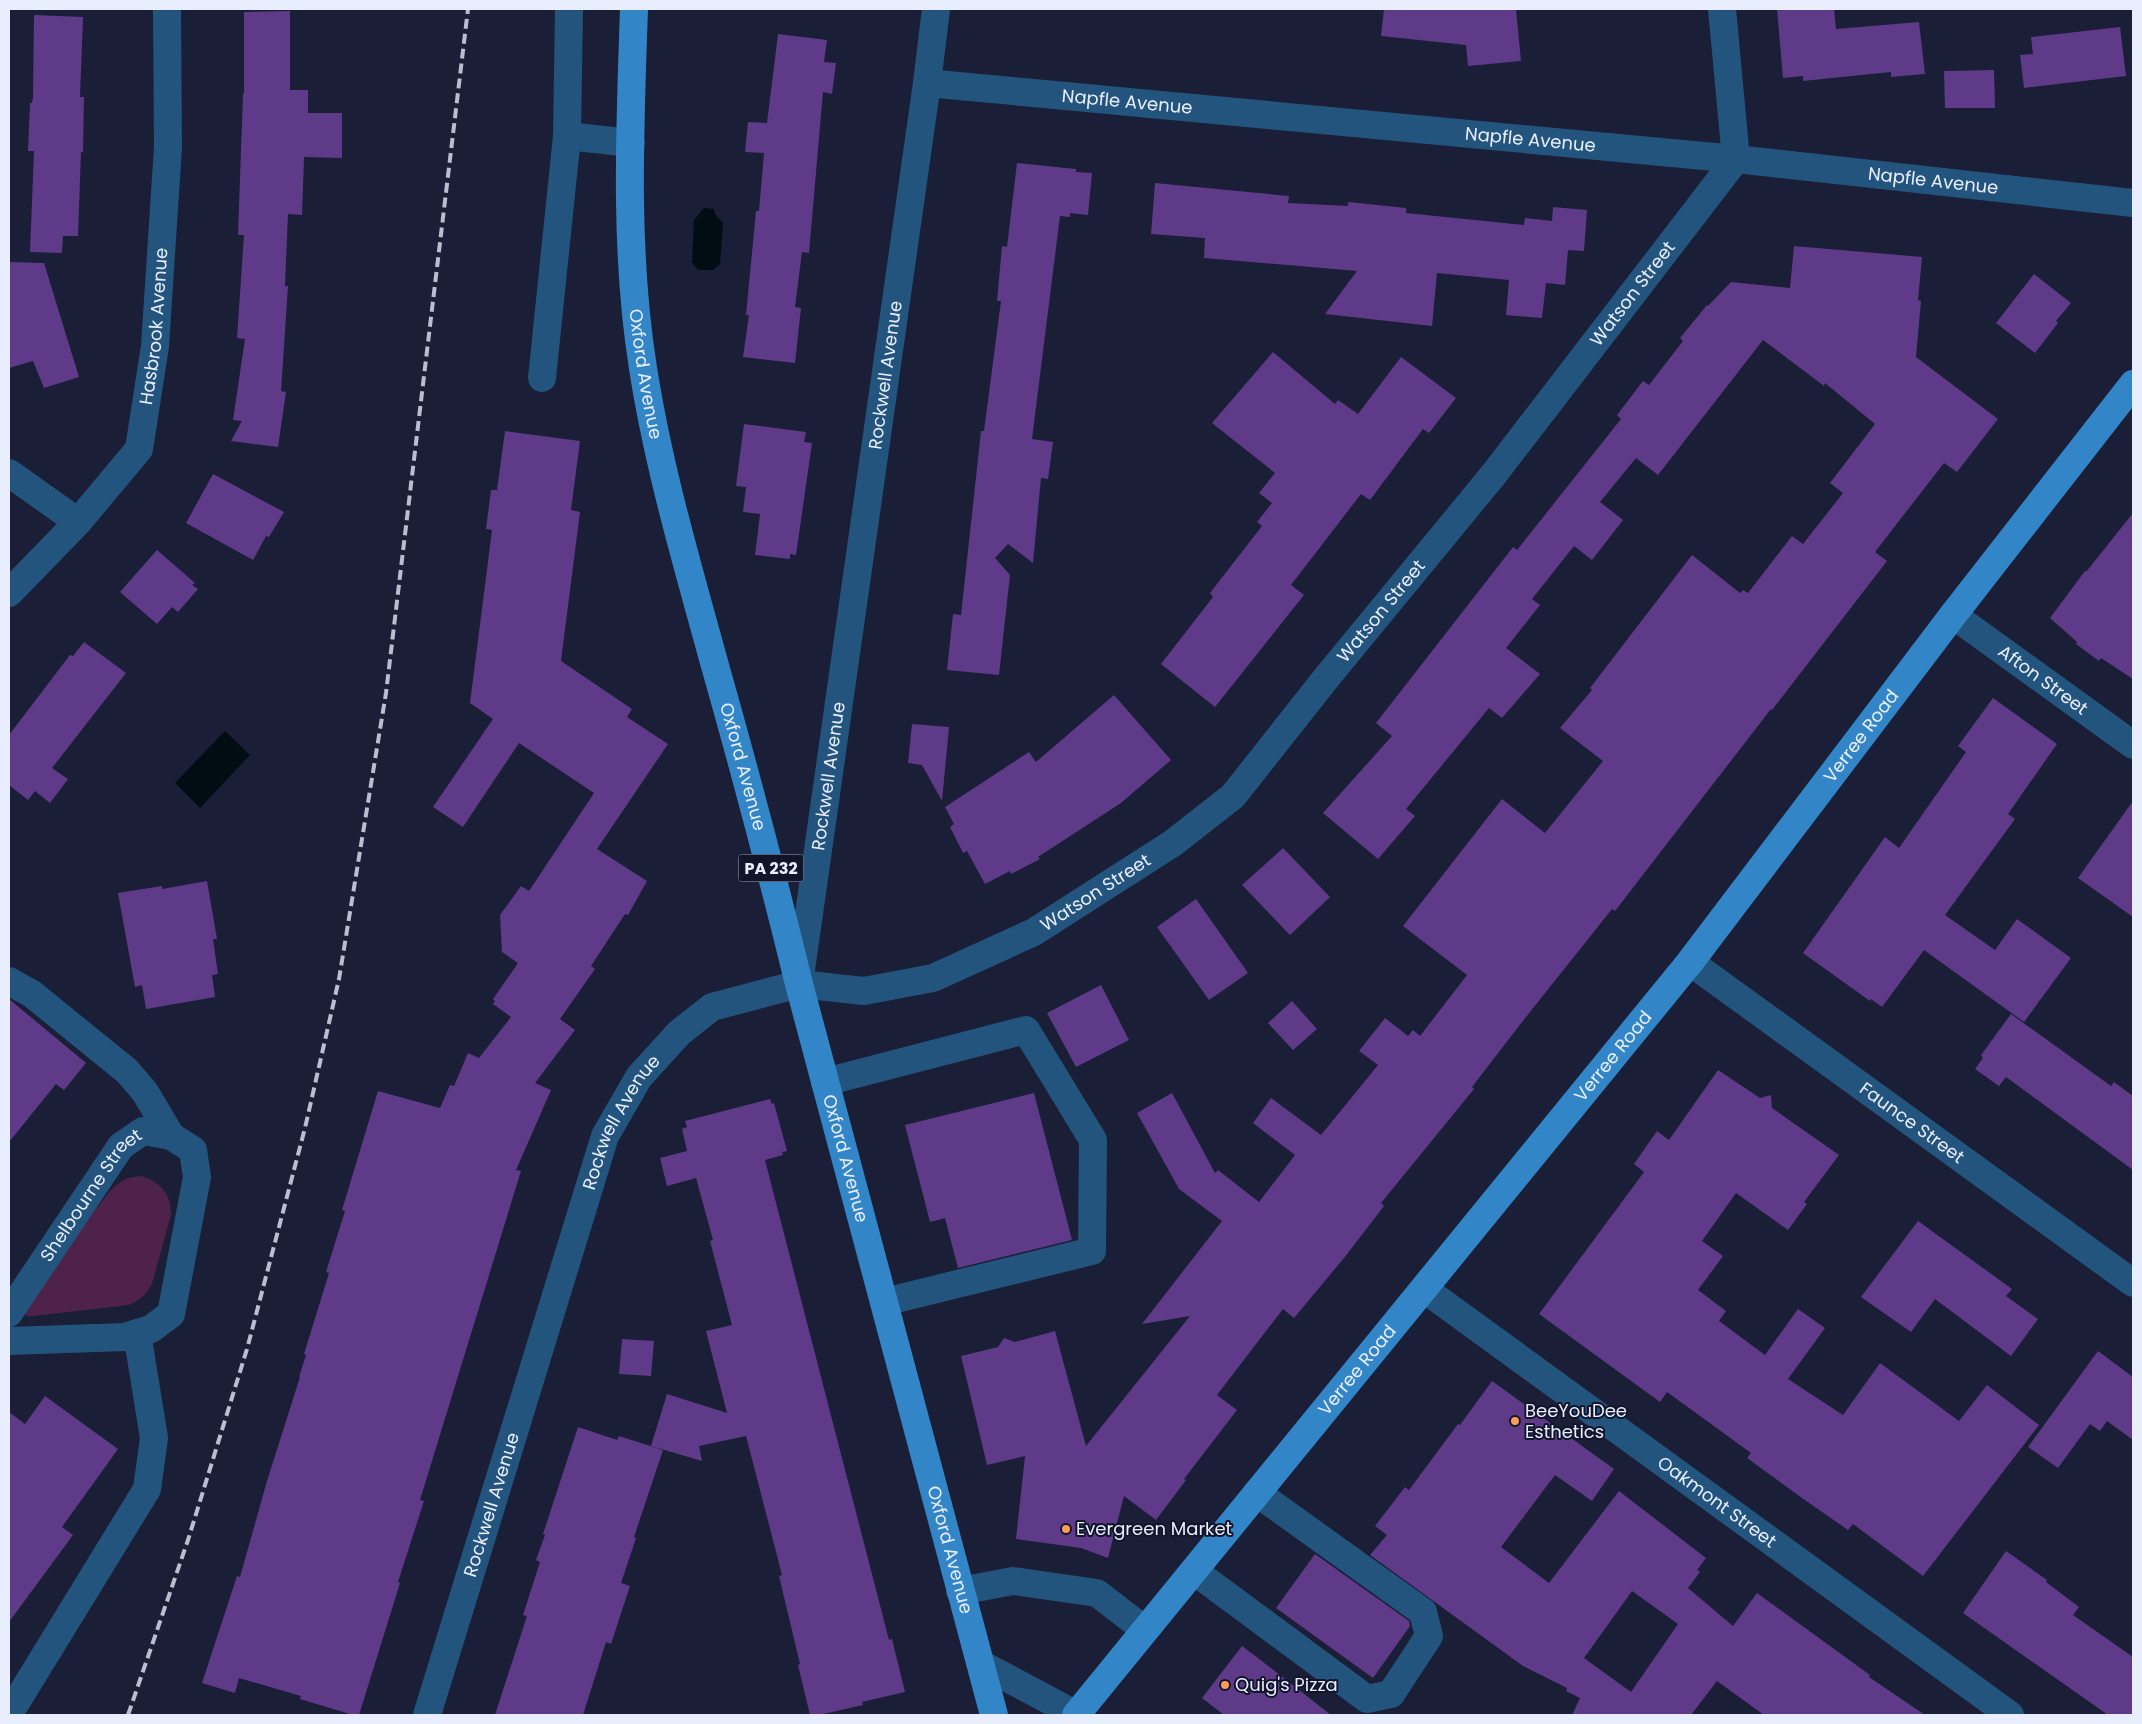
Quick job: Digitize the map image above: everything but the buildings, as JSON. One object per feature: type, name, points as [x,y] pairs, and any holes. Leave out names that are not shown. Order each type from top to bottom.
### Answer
[{"type":"main road","name":"Oxford Avenue","points":[[634,9],[631,143],[632,247],[636,310],[643,367],[657,445],[772,872],[799,984],[994,1715]]},
{"type":"main road","name":"Verree Road","points":[[1076,1715],[1690,962],[1953,615],[2133,384]]},
{"type":"street","name":"Hasbrook Avenue","points":[[9,593],[78,522],[139,449],[155,346],[168,147],[167,9]]},
{"type":"street","points":[[542,378],[567,136],[569,9]]},
{"type":"street","name":"Rockwell Avenue","points":[[426,1715],[605,1136],[639,1077],[679,1034],[712,1007],[799,984],[936,9]]},
{"type":"street","points":[[1722,9],[1736,159]]},
{"type":"street","name":"Napfle Avenue","points":[[927,83],[1736,159],[2133,203]]},
{"type":"street","points":[[567,136],[631,143]]},
{"type":"street","name":"Watson Street","points":[[799,984],[864,991],[933,978],[1034,932],[1173,843],[1234,796],[1494,474],[1736,159]]},
{"type":"street","points":[[9,473],[78,522]]},
{"type":"street","name":"Afton Street","points":[[1953,615],[2133,745]]},
{"type":"street","name":"Faunce Street","points":[[1690,962],[2133,1283]]},
{"type":"street","points":[[9,981],[32,994],[127,1071],[145,1092],[171,1136]]},
{"type":"street","points":[[825,1082],[1026,1030],[1093,1140],[1092,1251],[884,1302]]},
{"type":"street","name":"Shelbourne Street","points":[[9,1313],[121,1146],[144,1131],[171,1136],[193,1150],[197,1177],[171,1314],[151,1329],[125,1337],[9,1341]]},
{"type":"street","name":"Oakmont Street","points":[[1424,1289],[2010,1715]]},
{"type":"street","points":[[9,1714],[147,1489],[154,1438],[137,1333]]},
{"type":"street","points":[[1194,1571],[1367,1699],[1391,1694],[1429,1636],[1423,1612],[1258,1493]]},
{"type":"street","points":[[960,1591],[1013,1582],[1097,1593],[1145,1630]]},
{"type":"street","points":[[981,1664],[1076,1715]]},
{"type":"shaded area","points":[[704,208],[714,209],[715,214],[723,223],[720,264],[713,270],[698,270],[692,262],[694,220]]},
{"type":"shaded area","points":[[225,731],[250,755],[200,808],[175,783]]},
{"type":"shaded area","points":[[141,1176],[159,1185],[164,1190],[171,1208],[171,1215],[152,1284],[147,1291],[140,1299],[129,1305],[27,1316],[23,1312],[29,1296],[110,1191],[124,1180]]},
{"type":"railway","points":[[128,1715],[188,1540],[247,1349],[305,1128],[339,979],[386,693],[468,9]]},
{"type":"place","name":"BeeYouDee Esthetics","points":[[1515,1421]]},
{"type":"place","name":"Evergreen Market","points":[[1066,1529]]},
{"type":"place","name":"Quig's Pizza","points":[[1225,1685]]}]
